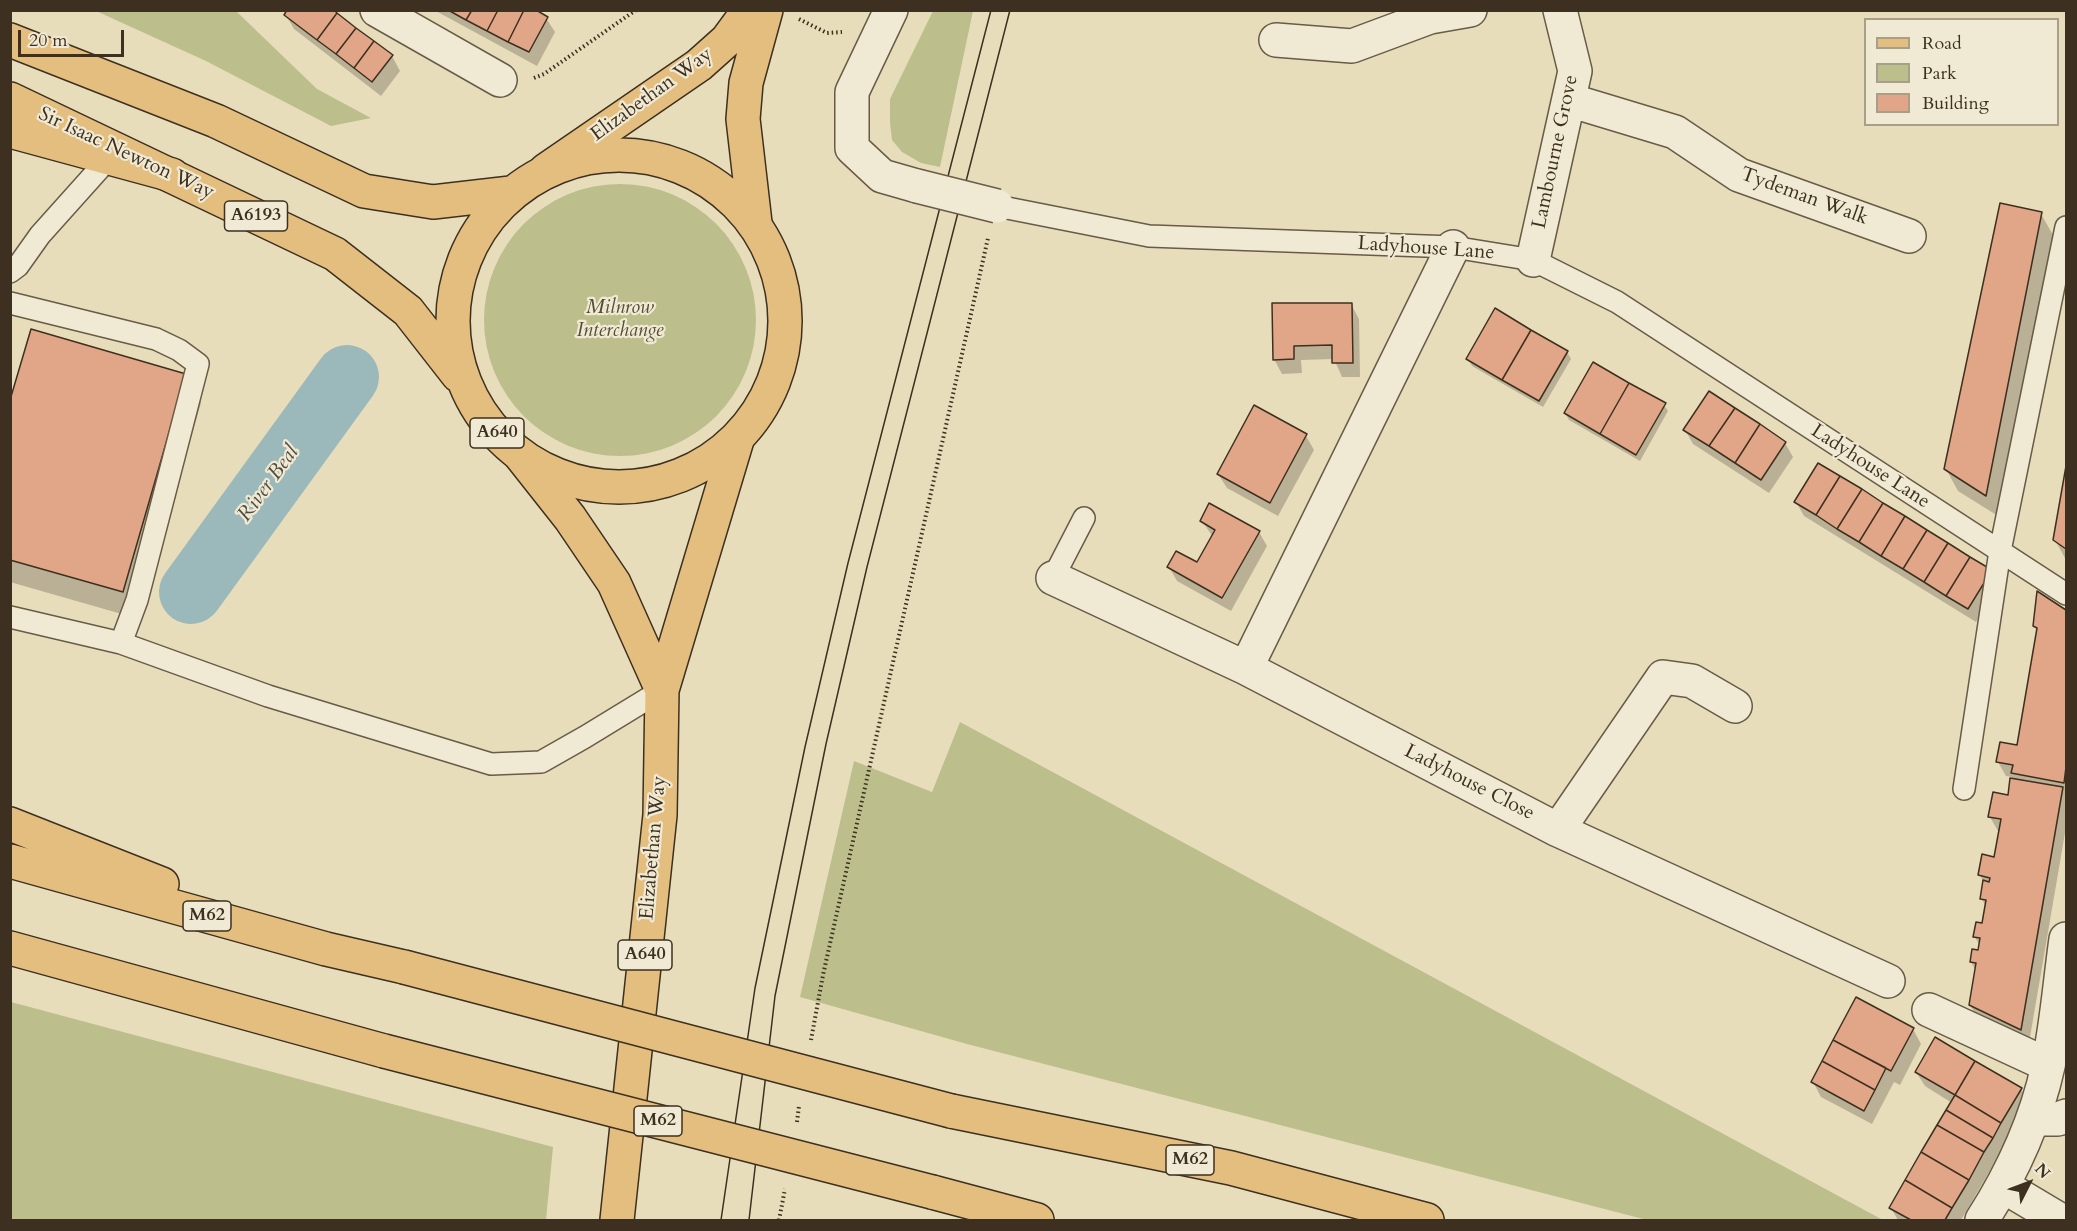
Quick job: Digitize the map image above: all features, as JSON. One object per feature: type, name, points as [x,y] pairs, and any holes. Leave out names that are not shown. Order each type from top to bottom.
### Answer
[{"type":"main road","name":"Elizabethan Way","points":[[546,170],[699,65],[727,40],[748,10]]},
{"type":"main road","name":"A640","points":[[755,223],[743,119],[746,83],[766,10]]},
{"type":"main road","points":[[10,40],[216,122],[364,191],[434,202],[511,193]]},
{"type":"main road","name":"Sir Isaac Newton Way","points":[[10,99],[335,254],[408,311],[465,384]]},
{"type":"main road","points":[[10,131],[172,175]]},
{"type":"main road","name":"A640","points":[[637,154],[682,166],[722,189],[755,223],[777,265],[786,311],[783,358],[766,402],[737,440],[700,468],[656,484],[609,488],[562,478],[521,456],[488,424],[465,384],[453,344],[453,302],[463,261],[483,224],[511,193],[546,170],[590,156],[637,154]]},
{"type":"main road","name":"Elizabethan Way","points":[[617,1221],[660,815],[662,690],[737,440]]},
{"type":"main road","name":"Elizabethan Way","points":[[521,456],[570,518],[614,583],[662,690]]},
{"type":"main road","name":"M62","points":[[10,824],[326,949]]},
{"type":"main road","name":"M62","points":[[10,861],[326,949],[404,967],[951,1111],[1231,1168],[1428,1221]]},
{"type":"main road","name":"M62","points":[[10,948],[384,1050],[1037,1221]]},
{"type":"street","points":[[377,10],[500,80]]},
{"type":"street","name":"Ladyhouse Lane","points":[[891,10],[852,92],[852,148],[882,176],[997,206]]},
{"type":"street","points":[[1276,40],[1352,46],[1430,17],[1470,10]]},
{"type":"street","name":"Lambourne Grove","points":[[1533,260],[1575,70],[1560,10]]},
{"type":"street","name":"Tydeman Walk","points":[[1569,100],[1675,132],[1739,175],[1909,236]]},
{"type":"street","points":[[1246,668],[1454,247]]},
{"type":"street","name":"Ladyhouse Close","points":[[1053,578],[1246,668],[1558,830],[1888,981]]},
{"type":"street","points":[[1558,830],[1663,677],[1692,681],[1735,706]]},
{"type":"street","points":[[1982,1221],[2003,1186],[2033,1119],[2048,1065],[2067,939]]},
{"type":"street","points":[[1929,1010],[2048,1065]]},
{"type":"street","points":[[2033,1119],[2058,1119],[2067,1116]]},
{"type":"street","points":[[2003,1186],[2060,1221]]},
{"type":"lane","points":[[10,272],[18,266],[40,235],[109,158]]},
{"type":"lane","name":"Ladyhouse Lane","points":[[997,206],[1149,236],[1454,247],[1533,260],[1617,302],[2067,594]]},
{"type":"lane","points":[[1964,789],[2000,550],[2067,227]]},
{"type":"lane","points":[[10,303],[156,339],[179,350],[198,364],[136,600],[121,643]]},
{"type":"lane","points":[[1053,578],[1084,518]]},
{"type":"lane","points":[[10,617],[121,643],[268,696],[491,764],[541,762],[662,690]]},
{"type":"path","points":[[500,80],[517,85],[544,74],[636,10]]},
{"type":"path","points":[[798,19],[826,33],[849,32]]},
{"type":"path","points":[[810,1046],[823,975],[983,255]]},
{"type":"path","points":[[796,1127],[800,1104]]},
{"type":"path","points":[[779,1221],[785,1185]]},
{"type":"green space","points":[[96,11],[236,11],[317,89],[371,118],[331,126],[206,61]]},
{"type":"green space","points":[[933,11],[973,11],[940,167],[921,163],[902,152],[892,140],[890,123],[890,99]]},
{"type":"green space","name":"Milnrow Interchange","points":[[620,184],[659,190],[684,200],[716,224],[733,245],[745,268],[753,294],[756,320],[750,359],[740,384],[716,416],[695,433],[672,445],[646,453],[620,456],[581,450],[556,440],[524,416],[507,395],[495,372],[487,346],[484,320],[490,281],[500,256],[524,224],[545,207],[568,195],[594,187]]},
{"type":"green space","points":[[960,722],[1883,1220],[1647,1220],[967,1044],[800,997],[854,761],[932,792]]},
{"type":"green space","points":[[11,1002],[553,1147],[546,1220],[11,1220]]},
{"type":"building","points":[[287,10],[334,10],[337,13],[317,40],[284,15]]},
{"type":"building","points":[[448,10],[472,10],[466,20]]},
{"type":"building","points":[[472,10],[498,10],[487,31],[466,20]]},
{"type":"building","points":[[498,10],[524,10],[508,42],[487,31]]},
{"type":"building","points":[[524,10],[536,10],[548,17],[529,52],[508,42]]},
{"type":"building","points":[[337,13],[356,28],[336,54],[317,40]]},
{"type":"building","points":[[356,28],[374,41],[354,68],[336,54]]},
{"type":"building","points":[[374,41],[393,55],[372,82],[354,68]]},
{"type":"building","points":[[2000,203],[2042,212],[1986,496],[1944,469]]},
{"type":"building","points":[[1272,303],[1352,303],[1353,363],[1332,363],[1332,345],[1294,346],[1294,359],[1273,360]]},
{"type":"building","points":[[1495,308],[1531,330],[1502,380],[1466,359]]},
{"type":"building","points":[[31,329],[186,374],[123,592],[10,560],[10,400]]},
{"type":"building","points":[[1531,330],[1568,351],[1539,401],[1502,380]]},
{"type":"building","points":[[1593,362],[1629,383],[1600,434],[1564,413]]},
{"type":"building","points":[[1629,383],[1666,403],[1636,455],[1600,434]]},
{"type":"building","points":[[1709,391],[1735,408],[1709,446],[1683,430]]},
{"type":"building","points":[[1254,405],[1307,434],[1270,503],[1217,474]]},
{"type":"building","points":[[1735,408],[1760,424],[1735,463],[1709,446]]},
{"type":"building","points":[[1760,424],[1786,442],[1761,480],[1735,463]]},
{"type":"building","points":[[1818,463],[1840,476],[1816,515],[1794,502]]},
{"type":"building","points":[[2066,466],[2066,549],[2053,540]]},
{"type":"building","points":[[1840,476],[1862,489],[1837,529],[1816,515]]},
{"type":"building","points":[[1862,489],[1883,503],[1859,542],[1837,529]]},
{"type":"building","points":[[1209,503],[1260,531],[1222,598],[1167,567],[1176,551],[1197,562],[1215,530],[1200,521]]},
{"type":"building","points":[[1883,503],[1905,516],[1881,556],[1859,542]]},
{"type":"building","points":[[1905,516],[1927,530],[1903,569],[1881,556]]},
{"type":"building","points":[[1927,530],[1948,543],[1924,582],[1903,569]]},
{"type":"building","points":[[1948,543],[1970,557],[1946,596],[1924,582]]},
{"type":"building","points":[[1970,557],[1992,570],[1968,609],[1946,596]]},
{"type":"building","points":[[2037,591],[2066,610],[2066,767],[2064,783],[2011,773],[2013,765],[1996,762],[2000,742],[2017,745],[2037,628],[2033,626]]},
{"type":"building","points":[[2010,778],[2063,787],[2021,1030],[1969,1005],[1976,963],[1970,962],[1972,949],[1978,950],[1980,938],[1973,937],[1976,922],[1982,923],[1986,900],[1980,899],[1983,880],[1989,882],[1990,878],[1978,875],[1982,854],[1994,857],[2001,819],[1988,817],[1993,792],[2008,795]]},
{"type":"building","points":[[1856,997],[1914,1028],[1891,1071],[1833,1040]]},
{"type":"building","points":[[1935,1037],[1975,1061],[1955,1095],[1915,1072]]},
{"type":"building","points":[[1833,1040],[1886,1068],[1875,1090],[1822,1061]]},
{"type":"building","points":[[1822,1061],[1875,1090],[1864,1111],[1811,1082]]},
{"type":"building","points":[[1975,1061],[2022,1088],[2001,1123],[1955,1095]]},
{"type":"building","points":[[1955,1095],[2001,1123],[1993,1138],[1946,1110]]},
{"type":"building","points":[[1946,1110],[1993,1138],[1984,1152],[1937,1125]]},
{"type":"building","points":[[1937,1125],[1984,1152],[1969,1180],[1921,1152]]},
{"type":"building","points":[[1921,1152],[1969,1180],[1952,1208],[1905,1180]]},
{"type":"building","points":[[1905,1180],[1952,1208],[1945,1220],[1911,1220],[1889,1208]]},
{"type":"waterway","name":"River Beal","points":[[191,592],[347,377]]},
{"type":"tram line","points":[[721,1220],[755,988],[805,747],[848,563],[991,10]]},
{"type":"tram line","points":[[749,1220],[775,996],[826,744],[867,567],[1010,10]]}]
